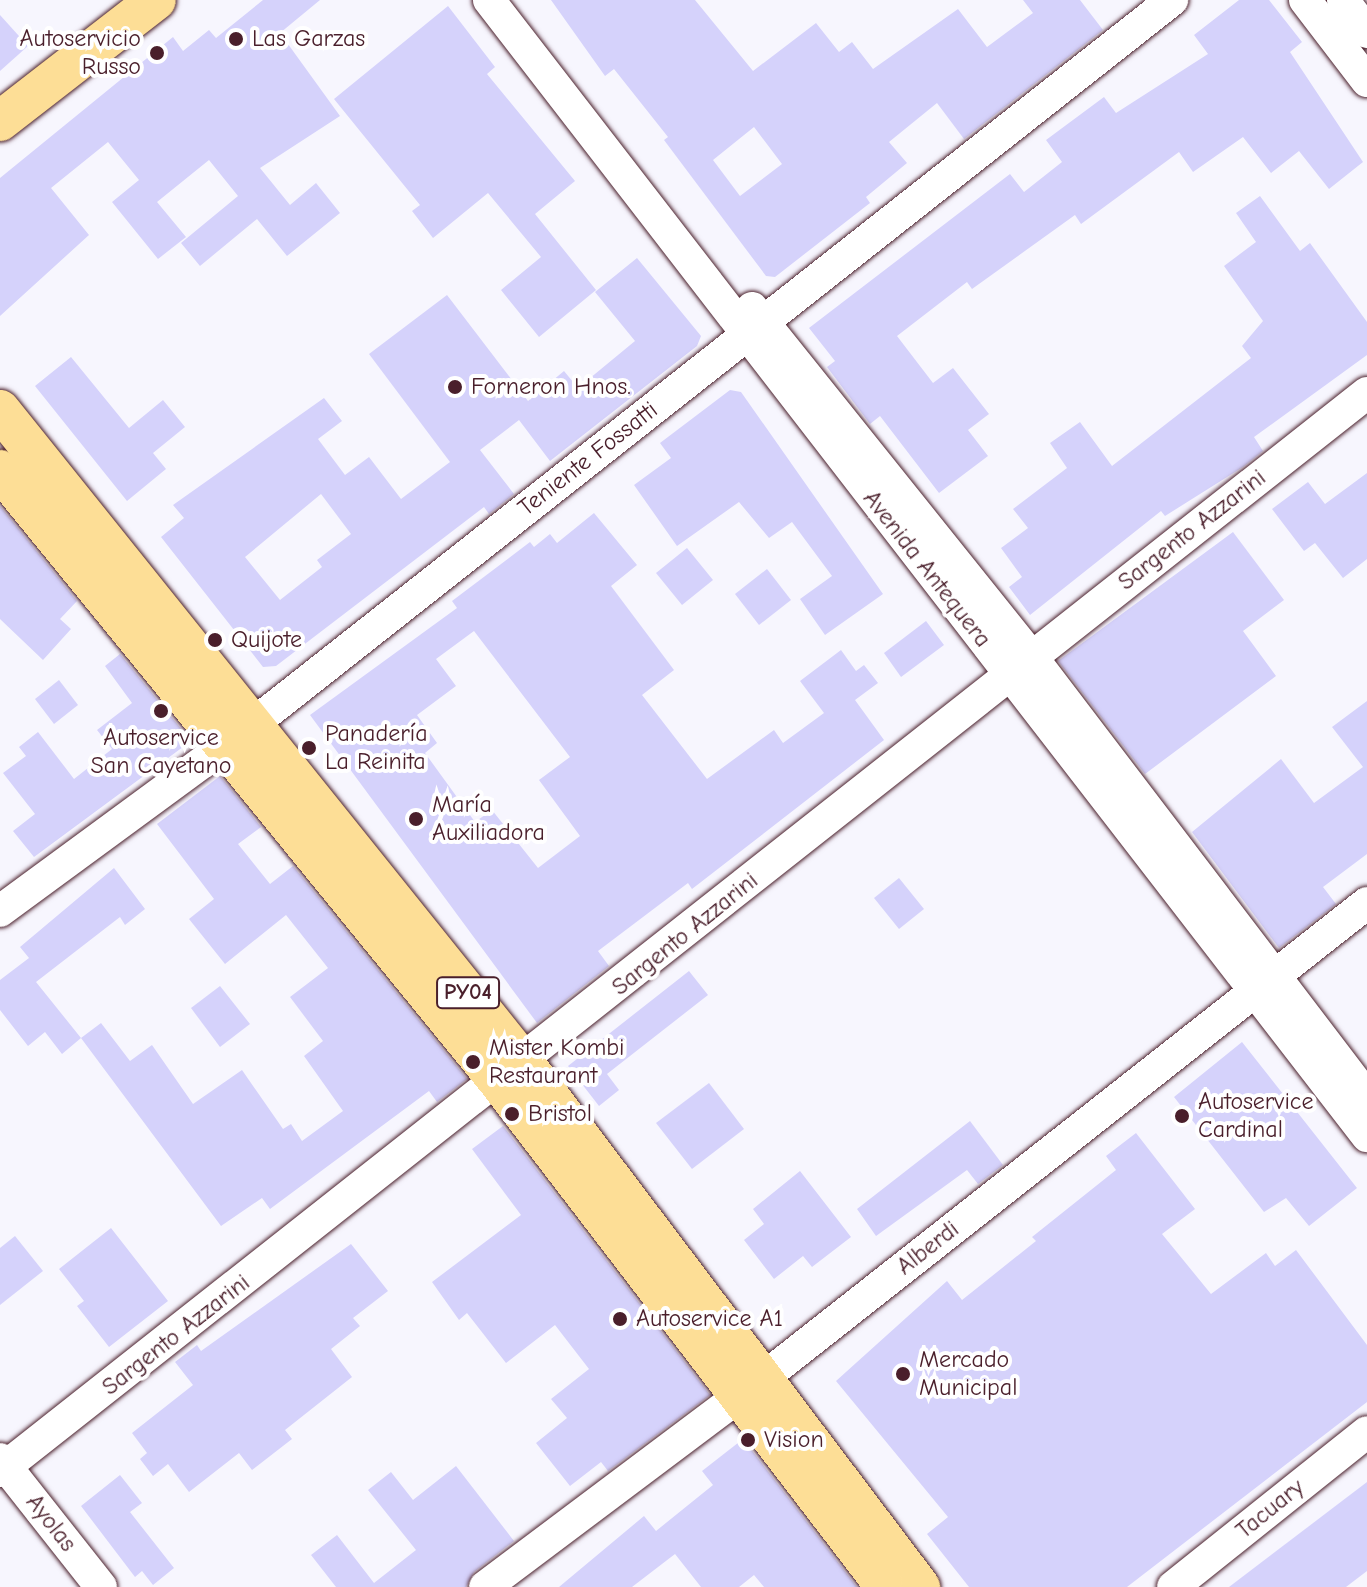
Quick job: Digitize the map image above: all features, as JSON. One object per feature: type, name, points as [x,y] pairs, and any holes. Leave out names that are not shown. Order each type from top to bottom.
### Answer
[{"type":"main road","points":[[0,121],[156,0]]},
{"type":"main road","name":"PY04","points":[[0,410],[238,734],[512,1073],[750,1387],[886,1587]]},
{"type":"main road","name":"PY04","points":[[0,470],[238,734]]},
{"type":"main road","name":"PY04","points":[[750,1387],[920,1587]]},
{"type":"street","name":"Avenida Antequera","points":[[489,0],[1020,664],[1265,983],[1367,1136]]},
{"type":"street","name":"Avenida Antequera","points":[[514,0],[754,329]]},
{"type":"street","name":"Teniente Fossatti","points":[[0,911],[238,734],[1172,0]]},
{"type":"street","points":[[1305,0],[1367,81]]},
{"type":"street","points":[[1343,0],[1367,32]]},
{"type":"street","name":"Sargento Azzarini","points":[[2,1465],[512,1073],[1020,664],[1367,393]]},
{"type":"street","name":"Alberdi","points":[[485,1587],[750,1387],[1367,903]]},
{"type":"street","name":"Avenida Antequera","points":[[1265,983],[1367,1097]]},
{"type":"street","name":"Tacuary","points":[[1173,1587],[1367,1432]]},
{"type":"street","name":"Ayolas","points":[[2,1465],[101,1587]]},
{"type":"building","points":[[263,0],[320,0],[280,33],[340,116],[260,168],[290,205],[316,183],[340,213],[287,256],[257,219],[200,266],[181,243],[238,196],[209,160],[157,202],[186,237],[158,259],[112,202],[139,180],[108,142],[51,188],[89,235],[0,316],[0,178],[173,37],[183,51],[209,30],[216,38]]},
{"type":"building","points":[[551,0],[695,0],[753,71],[816,23],[839,52],[852,42],[873,69],[958,9],[987,47],[1033,13],[1023,0],[1080,0],[1103,30],[964,139],[937,103],[889,142],[907,163],[866,197],[870,203],[775,277],[766,276],[664,140],[668,137],[614,69],[605,76]],"holes":[[[754,127],[782,164],[740,196],[713,160]]]},
{"type":"building","points":[[1239,0],[1269,0],[1302,42],[1290,52],[1363,162],[1329,189],[1299,151],[1271,173],[1243,137],[1193,172],[1179,152],[1081,224],[1075,215],[972,289],[967,282],[897,336],[933,383],[953,368],[989,414],[968,430],[988,456],[939,493],[880,416],[870,424],[827,367],[835,361],[809,328],[1010,174],[1024,192],[1062,162],[1046,140],[1104,97],[1116,113],[1208,54],[1194,35]]},
{"type":"building","points":[[448,6],[495,67],[487,74],[575,181],[535,214],[596,290],[539,337],[501,290],[541,257],[488,193],[433,238],[412,211],[420,205],[334,99]]},
{"type":"building","points":[[0,15],[28,46],[0,71]]},
{"type":"building","points":[[1260,196],[1300,251],[1310,243],[1367,322],[1367,355],[1254,437],[1263,451],[1243,467],[1165,516],[1161,511],[1030,615],[1009,587],[1022,577],[1001,548],[1028,528],[1013,509],[1067,468],[1050,443],[1080,422],[1112,466],[1251,358],[1242,346],[1263,321],[1224,266],[1256,242],[1236,213]]},
{"type":"building","points":[[637,258],[701,336],[697,346],[550,461],[519,420],[480,450],[514,494],[489,514],[484,507],[276,666],[263,667],[161,537],[184,518],[173,505],[324,398],[342,421],[318,439],[345,475],[369,457],[401,499],[450,462],[369,354],[447,295],[528,401],[564,371],[578,388],[635,341],[595,292]],"holes":[[[321,494],[351,534],[317,560],[322,567],[280,600],[245,557]]]},
{"type":"building","points":[[71,357],[129,428],[163,400],[185,427],[153,453],[166,469],[127,501],[35,386]]},
{"type":"building","points":[[730,390],[741,392],[883,594],[825,635],[800,599],[832,576],[792,522],[769,538],[739,502],[677,546],[634,485],[671,458],[660,443]]},
{"type":"building","points":[[1367,473],[1367,559],[1343,578],[1315,543],[1304,551],[1272,509],[1308,482],[1325,504]]},
{"type":"building","points":[[0,506],[77,601],[60,619],[71,629],[43,660],[0,619]]},
{"type":"building","points":[[594,513],[637,565],[611,586],[674,670],[642,695],[707,779],[774,730],[783,743],[824,713],[800,681],[841,650],[856,671],[864,665],[878,683],[855,700],[884,740],[692,889],[688,883],[598,951],[609,966],[537,1023],[310,715],[457,608],[452,601],[530,542],[534,547],[550,534],[557,543]],"holes":[[[474,631],[570,757],[539,780],[580,836],[538,868],[492,810],[475,822],[425,753],[437,743],[417,715],[456,686],[436,659]]]},
{"type":"building","points":[[1233,532],[1284,600],[1243,631],[1276,676],[1145,774],[1058,661]]},
{"type":"building","points":[[687,548],[713,580],[682,605],[656,573]]},
{"type":"building","points":[[767,569],[791,600],[759,625],[735,594]]},
{"type":"building","points":[[926,621],[944,645],[901,677],[884,653]]},
{"type":"building","points":[[120,654],[191,741],[34,857],[13,831],[35,814],[3,773],[26,756],[19,747],[38,732],[74,779],[112,749],[97,730],[132,703],[105,666]]},
{"type":"building","points":[[59,680],[78,705],[54,724],[35,699]]},
{"type":"building","points":[[1367,701],[1367,854],[1323,887],[1336,904],[1279,948],[1192,832],[1281,759],[1314,803],[1363,767],[1332,727]]},
{"type":"building","points":[[220,776],[261,827],[238,844],[270,884],[293,866],[467,1079],[437,1102],[429,1091],[270,1209],[262,1198],[221,1226],[81,1038],[101,1023],[130,1061],[152,1045],[193,1104],[242,1070],[283,1129],[291,1124],[302,1141],[343,1111],[304,1056],[323,1041],[290,997],[328,968],[286,915],[225,964],[189,919],[214,899],[157,824]]},
{"type":"building","points":[[114,868],[145,909],[125,925],[120,917],[36,982],[81,1038],[62,1054],[45,1032],[28,1046],[0,1010],[0,980],[29,958],[20,947]]},
{"type":"building","points":[[899,878],[924,909],[899,929],[874,898]]},
{"type":"building","points":[[689,971],[708,995],[607,1074],[619,1090],[599,1106],[568,1066]]},
{"type":"building","points":[[220,986],[250,1024],[220,1047],[191,1008]]},
{"type":"building","points":[[1242,1042],[1357,1188],[1309,1226],[1286,1198],[1264,1212],[1174,1097]]},
{"type":"building","points":[[709,1083],[744,1129],[692,1169],[656,1123]]},
{"type":"building","points":[[970,1121],[1003,1165],[978,1184],[967,1170],[876,1236],[857,1209]]},
{"type":"building","points":[[503,1126],[710,1395],[608,1471],[601,1462],[570,1486],[536,1443],[567,1418],[551,1399],[589,1369],[555,1325],[506,1363],[467,1313],[459,1320],[432,1282],[521,1215],[472,1149]]},
{"type":"building","points":[[1136,1133],[1195,1209],[1162,1234],[1211,1294],[1266,1253],[1275,1266],[1296,1250],[1367,1345],[1367,1402],[1127,1587],[969,1587],[927,1534],[948,1517],[836,1381],[947,1281],[962,1300],[1036,1241],[1032,1237],[1116,1170],[1106,1156]]},
{"type":"building","points":[[800,1171],[851,1237],[812,1267],[803,1256],[774,1279],[744,1240],[764,1224],[753,1209]]},
{"type":"building","points":[[111,1228],[168,1301],[109,1347],[77,1306],[84,1301],[59,1269]]},
{"type":"building","points":[[15,1236],[43,1271],[0,1305],[0,1248]]},
{"type":"building","points":[[351,1244],[388,1291],[353,1318],[360,1326],[331,1349],[352,1377],[285,1430],[292,1439],[252,1470],[239,1453],[189,1492],[168,1464],[153,1476],[140,1459],[147,1453],[132,1433],[193,1385],[175,1362],[197,1345],[201,1351]]},
{"type":"building","points":[[743,1439],[857,1587],[764,1587],[754,1575],[739,1587],[701,1587],[675,1554],[632,1587],[559,1587],[644,1516],[656,1531],[713,1485],[702,1471]]},
{"type":"building","points":[[456,1466],[514,1541],[474,1572],[466,1587],[336,1587],[311,1555],[337,1535],[374,1583],[416,1550],[368,1490],[391,1472],[413,1500]]},
{"type":"building","points":[[120,1475],[142,1503],[130,1512],[174,1568],[153,1585],[142,1571],[135,1577],[81,1506]]},
{"type":"building","points":[[1367,1482],[1367,1571],[1346,1587],[1229,1587]]},
{"type":"place","name":"Las Garzas","points":[[236,39]]},
{"type":"place","name":"Autoservicio Russo","points":[[157,53]]},
{"type":"place","name":"Forneron Hnos.","points":[[455,387]]},
{"type":"place","name":"Quijote","points":[[215,640]]},
{"type":"place","name":"Autoservice San Cayetano","points":[[161,711]]},
{"type":"place","name":"Panadería La Reinita","points":[[309,748]]},
{"type":"place","name":"María Auxiliadora","points":[[416,819]]},
{"type":"place","name":"Mister Kombi Restaurant","points":[[473,1062]]},
{"type":"place","name":"Bristol","points":[[512,1114]]},
{"type":"place","name":"Autoservice Cardinal","points":[[1182,1116]]},
{"type":"place","name":"Autoservice A1","points":[[620,1319]]},
{"type":"place","name":"Mercado Municipal","points":[[903,1374]]},
{"type":"place","name":"Vision","points":[[748,1440]]}]
